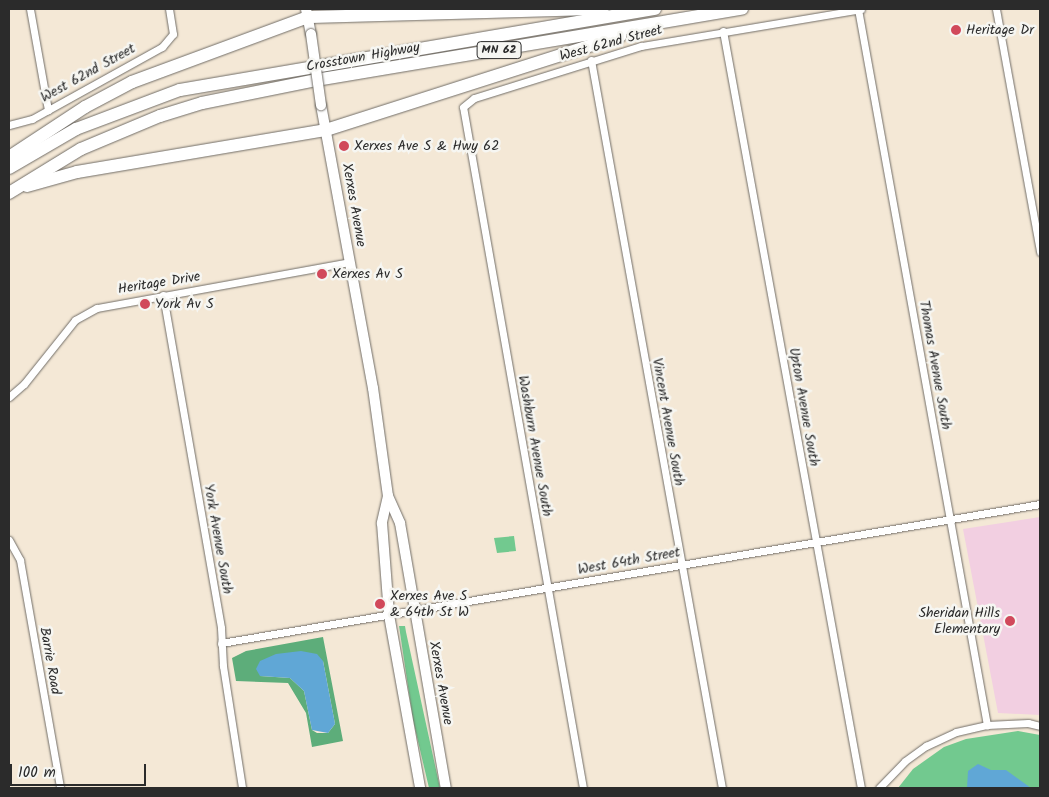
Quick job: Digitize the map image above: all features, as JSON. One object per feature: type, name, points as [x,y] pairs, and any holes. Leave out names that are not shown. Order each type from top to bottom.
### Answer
[{"type":"highway","points":[[9,157],[85,107],[132,82],[307,13],[603,9]]},
{"type":"highway","name":"Crosstown Highway","points":[[9,168],[76,129],[180,90],[656,9]]},
{"type":"highway","name":"Crosstown Highway","points":[[12,191],[104,138],[202,103],[307,82],[742,9]]},
{"type":"highway","points":[[12,191],[77,172],[326,130],[574,49],[682,19]]},
{"type":"street","points":[[30,9],[48,110]]},
{"type":"street","name":"West 62nd Street","points":[[9,125],[32,119],[162,46],[173,34],[169,9]]},
{"type":"street","name":"West 62nd Street","points":[[463,107],[474,98],[641,46],[859,9]]},
{"type":"street","name":"Thomas Avenue South","points":[[859,9],[987,725]]},
{"type":"street","points":[[996,9],[1040,252]]},
{"type":"street","name":"Xerxes Avenue","points":[[307,13],[326,130],[373,388],[388,496],[400,523],[446,788]]},
{"type":"street","name":"Upton Avenue South","points":[[723,31],[861,788]]},
{"type":"street","name":"Vincent Avenue South","points":[[591,60],[722,788]]},
{"type":"street","name":"Washburn Avenue South","points":[[463,107],[583,788]]},
{"type":"street","name":"Heritage Drive","points":[[9,397],[24,384],[66,330],[85,313],[109,304],[350,262]]},
{"type":"street","name":"York Avenue South","points":[[163,295],[221,643],[242,788]]},
{"type":"street","name":"Xerxes Avenue","points":[[388,496],[382,523],[389,615],[420,788]]},
{"type":"street","name":"West 64th Street","points":[[221,643],[1040,504]]},
{"type":"street","name":"Barrie Road","points":[[9,540],[20,560],[60,788]]},
{"type":"street","points":[[879,788],[906,761],[926,746],[956,732],[987,725],[1028,723],[1040,726]]},
{"type":"shaded area","name":"Sheridan Hills Elementary","points":[[1040,517],[1040,715],[998,713],[963,529]]},
{"type":"green space","points":[[514,536],[516,551],[497,553],[494,538]]},
{"type":"green space","points":[[399,626],[405,626],[440,788],[429,788],[413,720]]},
{"type":"green space","points":[[323,637],[343,741],[312,747],[306,713],[288,683],[236,681],[232,658],[246,651]],"holes":[[[323,661],[335,724],[328,733],[317,733],[312,730],[304,691],[290,678],[260,676]]]},
{"type":"green space","points":[[1018,731],[1040,735],[1040,788],[898,788],[913,769],[944,747],[966,739]]},
{"type":"water","points":[[301,651],[317,654],[323,661],[335,724],[328,733],[312,730],[304,691],[290,678],[260,676],[256,669],[260,661],[276,654]]},
{"type":"water","points":[[978,764],[991,770],[1006,770],[1031,788],[967,788],[968,771]]},
{"type":"place","name":"Heritage Dr","points":[[956,30]]},
{"type":"place","name":"Xerxes Ave S & Hwy 62","points":[[344,146]]},
{"type":"place","name":"Xerxes Av S","points":[[322,274]]},
{"type":"place","name":"York Av S","points":[[145,304]]},
{"type":"place","name":"Xerxes Ave S & 64th St W","points":[[380,604]]},
{"type":"place","name":"Sheridan Hills Elementary","points":[[1010,621]]}]
